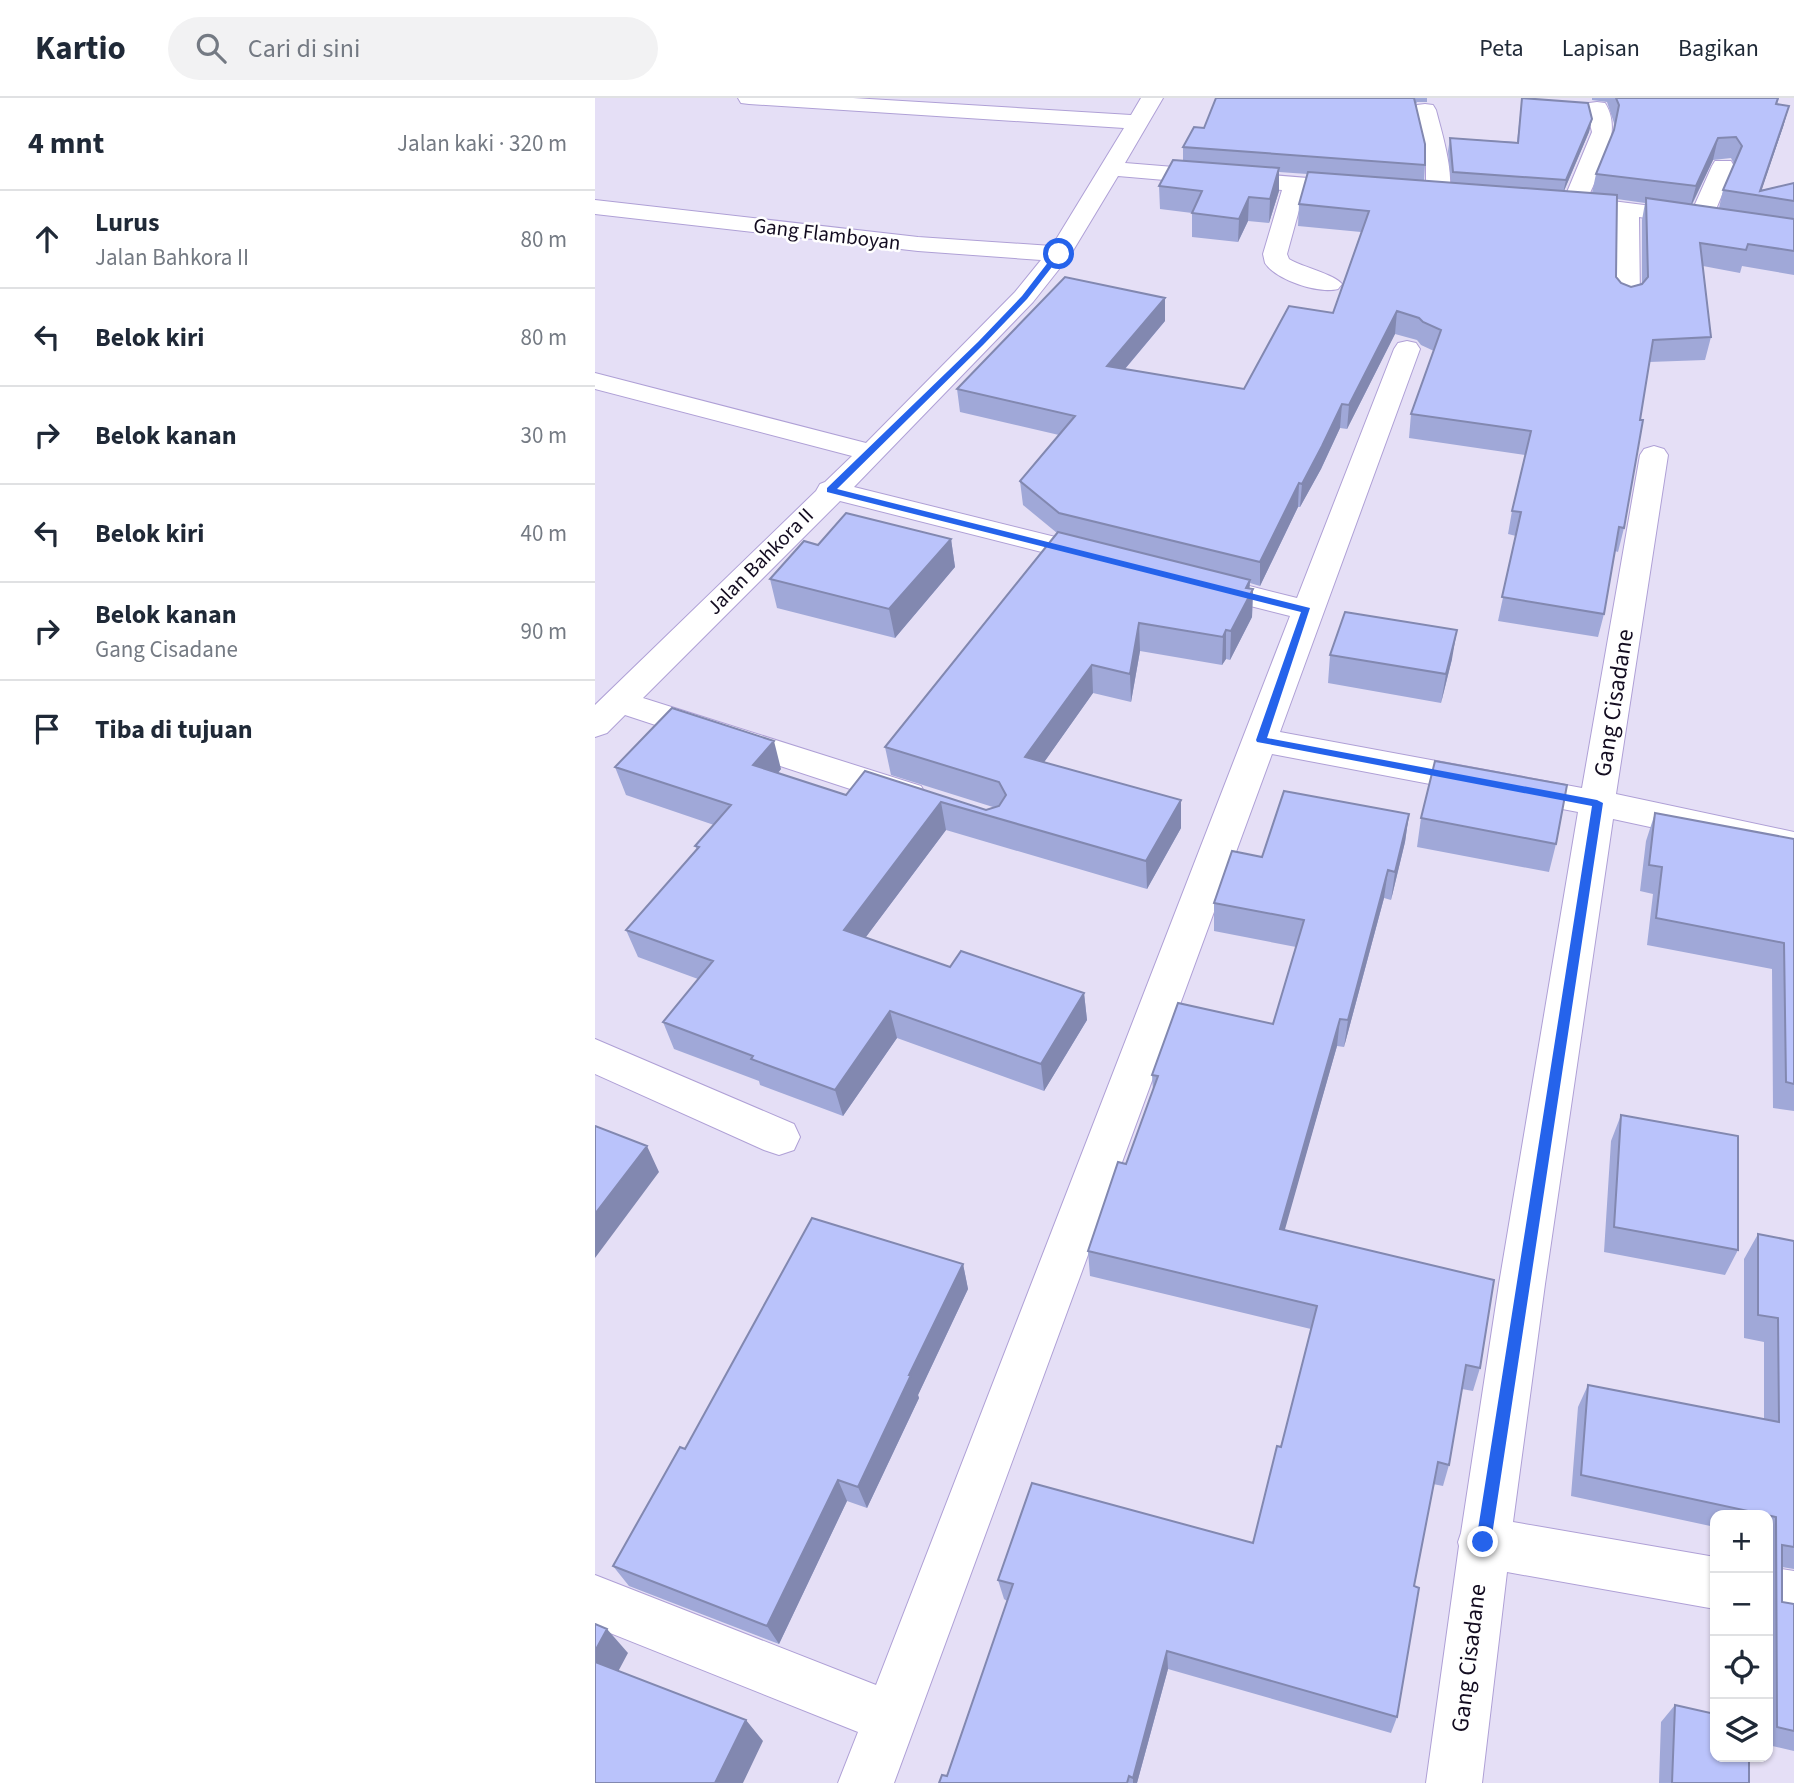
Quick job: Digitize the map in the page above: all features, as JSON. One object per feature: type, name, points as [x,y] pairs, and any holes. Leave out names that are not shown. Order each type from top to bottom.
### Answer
[{"type":"street","points":[[749,98],[1137,122]]},
{"type":"street","name":"Jalan Bahkora II","points":[[595,725],[831,490],[872,453],[1024,297],[1059,254],[1152,98]]},
{"type":"street","points":[[1574,204],[1603,132],[1597,108]]},
{"type":"street","points":[[1425,110],[1437,162],[1438,195]]},
{"type":"street","points":[[1700,219],[1723,166]]},
{"type":"street","points":[[1110,169],[1384,191]]},
{"type":"street","points":[[1295,184],[1275,254],[1277,263],[1294,274],[1329,284]]},
{"type":"street","points":[[1410,193],[1465,197]]},
{"type":"street","points":[[1547,203],[1627,208],[1794,233]]},
{"type":"street","name":"Gang Flamboyan","points":[[595,207],[918,244],[1059,254]]},
{"type":"street","points":[[1627,208],[1627,299]]},
{"type":"street","points":[[866,1783],[1261,740],[1306,610],[1407,349]]},
{"type":"street","points":[[595,382],[872,453]]},
{"type":"street","name":"Gang Cisadane","points":[[1454,1783],[1483,1542],[1597,803],[1654,455]]},
{"type":"street","points":[[831,490],[1121,564]]},
{"type":"street","points":[[1174,577],[1306,610]]},
{"type":"street","points":[[621,702],[936,804]]},
{"type":"street","points":[[1261,740],[1597,803],[1794,845]]},
{"type":"street","points":[[595,1056],[779,1137]]},
{"type":"street","points":[[1483,1542],[1710,1582]]},
{"type":"street","points":[[1773,1593],[1794,1597]]},
{"type":"street","points":[[595,1601],[892,1718]]},
{"type":"building","points":[[1216,98],[1414,98],[1425,144],[1425,165],[1183,147],[1194,127],[1204,128]]},
{"type":"building","points":[[1522,98],[1588,103],[1592,119],[1566,180],[1453,172],[1450,138],[1518,143]]},
{"type":"building","points":[[1616,98],[1778,98],[1776,104],[1789,106],[1760,191],[1794,183],[1794,201],[1723,190],[1742,146],[1736,137],[1718,138],[1696,186],[1596,174],[1614,130],[1619,105]]},
{"type":"building","points":[[1173,160],[1279,168],[1270,199],[1249,197],[1239,219],[1192,213],[1202,191],[1159,186]]},
{"type":"building","points":[[1308,172],[1617,195],[1616,277],[1621,283],[1631,287],[1642,284],[1648,277],[1646,198],[1794,219],[1794,251],[1748,244],[1746,250],[1700,243],[1711,337],[1653,340],[1640,420],[1643,420],[1624,528],[1619,527],[1604,614],[1502,597],[1521,512],[1512,511],[1531,431],[1411,414],[1441,330],[1419,318],[1397,311],[1349,405],[1342,404],[1260,562],[1059,513],[1020,481],[1075,416],[957,389],[1065,277],[1165,298],[1107,366],[1244,389],[1289,306],[1333,313],[1369,211],[1299,204]]},
{"type":"building","points":[[846,513],[951,539],[889,609],[770,579],[804,541],[818,545]]},
{"type":"building","points":[[1058,532],[1250,580],[1246,588],[1253,589],[1231,631],[1226,630],[1223,637],[1139,623],[1130,674],[1092,665],[1025,757],[1181,800],[1146,861],[941,802],[844,930],[950,967],[961,951],[1084,993],[1041,1064],[890,1011],[835,1090],[663,1022],[713,961],[626,930],[699,847],[695,846],[731,805],[615,767],[672,708],[774,741],[753,765],[846,795],[865,771],[986,810],[999,806],[1006,795],[999,782],[885,747]]},
{"type":"building","points":[[1345,612],[1457,630],[1446,674],[1330,655]]},
{"type":"building","points":[[1435,761],[1567,785],[1556,844],[1421,818]]},
{"type":"building","points":[[1284,791],[1409,814],[1395,872],[1388,870],[1348,1020],[1340,1019],[1280,1229],[1494,1280],[1480,1368],[1466,1365],[1449,1465],[1438,1462],[1414,1586],[1419,1588],[1397,1717],[1167,1651],[1133,1778],[1129,1776],[1127,1783],[939,1783],[942,1775],[947,1776],[1013,1584],[998,1580],[1032,1483],[1253,1543],[1277,1446],[1281,1447],[1317,1306],[1088,1251],[1118,1162],[1126,1164],[1158,1076],[1152,1075],[1178,1003],[1273,1024],[1304,920],[1214,903],[1232,851],[1262,857]]},
{"type":"building","points":[[1655,813],[1794,839],[1794,1084],[1786,1082],[1784,943],[1656,918],[1662,867],[1649,865]]},
{"type":"building","points":[[1621,1115],[1738,1136],[1738,1250],[1614,1227]]},
{"type":"building","points":[[595,1126],[647,1146],[595,1214]]},
{"type":"building","points":[[812,1218],[963,1264],[858,1487],[838,1480],[767,1626],[613,1566],[680,1447],[685,1449]]},
{"type":"building","points":[[1758,1234],[1794,1241],[1794,1547],[1782,1545],[1782,1602],[1794,1604],[1794,1731],[1777,1727],[1776,1517],[1773,1516],[1773,1510],[1744,1510],[1581,1475],[1588,1385],[1779,1422],[1778,1318],[1758,1315]]},
{"type":"building","points":[[595,1624],[607,1629],[595,1651]]},
{"type":"building","points":[[595,1662],[746,1720],[715,1783],[595,1783]]},
{"type":"building","points":[[1675,1705],[1710,1713],[1710,1762],[1749,1762],[1749,1783],[1672,1783]]},
{"type":"route","points":[[1059,254],[980,344],[872,453],[831,490],[1306,610],[1261,740],[1597,803],[1483,1542]]}]
